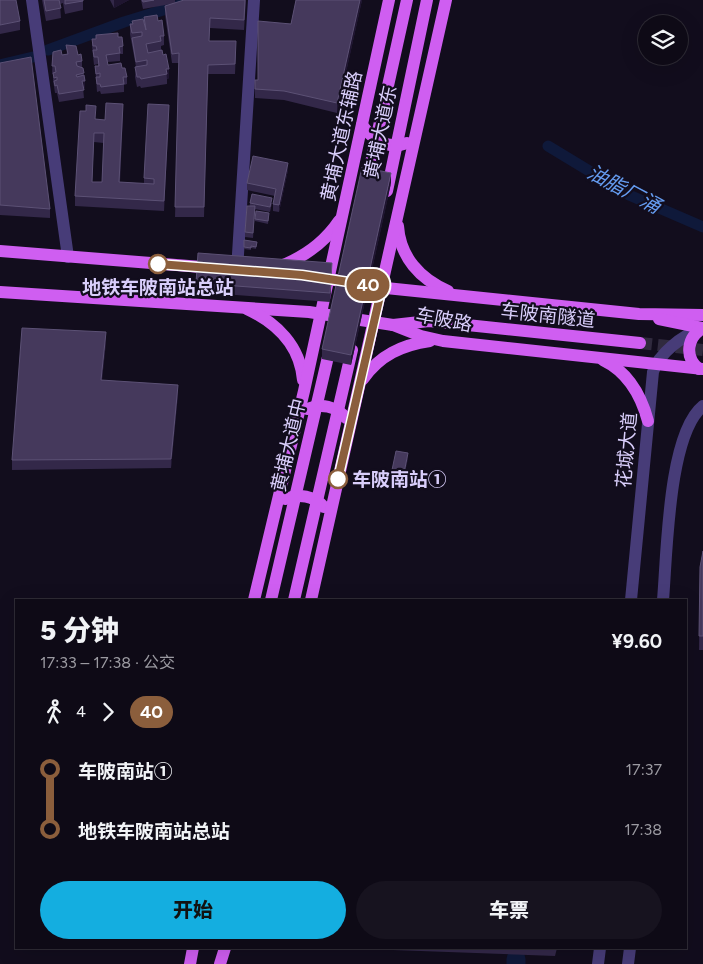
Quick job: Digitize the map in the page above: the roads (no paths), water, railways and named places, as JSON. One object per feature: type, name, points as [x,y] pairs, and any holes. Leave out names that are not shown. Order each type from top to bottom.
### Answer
[{"type":"main road","name":"黄埔大道东辅路","points":[[254,599],[304,391],[389,0]]},
{"type":"main road","name":"黄埔大道东","points":[[350,185],[362,198],[407,0]]},
{"type":"main road","name":"黄埔大道东","points":[[400,200],[382,206],[427,0]]},
{"type":"main road","points":[[311,599],[446,0]]},
{"type":"main road","points":[[362,125],[372,137],[384,144],[400,145],[414,139]]},
{"type":"main road","points":[[400,200],[399,237],[403,251],[411,264],[433,284],[460,295]]},
{"type":"main road","points":[[249,273],[280,267],[309,251],[332,231],[343,215]]},
{"type":"main road","name":"车陂路","points":[[0,251],[249,273],[298,275],[382,287],[639,314],[703,315]]},
{"type":"main road","name":"黄埔大道中","points":[[271,599],[347,271]]},
{"type":"main road","points":[[294,599],[369,274]]},
{"type":"main road","name":"车陂路","points":[[0,292],[241,303],[321,313],[393,325],[421,336],[443,341],[701,369]]},
{"type":"main road","points":[[241,303],[270,322],[287,339],[300,360],[304,391]]},
{"type":"main road","points":[[639,314],[703,328]]},
{"type":"main road","name":"车陂南隧道","points":[[393,325],[429,321],[640,344]]},
{"type":"main road","points":[[701,369],[691,360],[689,348],[696,334],[703,328]]},
{"type":"main road","points":[[360,385],[376,363],[394,351],[415,344],[443,341]]},
{"type":"main road","points":[[598,358],[613,365],[632,384],[642,402],[648,421]]},
{"type":"main road","points":[[298,415],[314,407],[328,407],[342,414],[350,427]]},
{"type":"main road","points":[[277,504],[291,496],[308,496],[322,504],[330,518]]},
{"type":"main road","points":[[185,964],[186,949]]},
{"type":"main road","points":[[190,964],[193,949]]},
{"type":"main road","points":[[219,964],[220,949]]},
{"type":"main road","points":[[219,964],[225,949]]},
{"type":"street","points":[[32,0],[68,257]]},
{"type":"street","points":[[249,273],[254,0]]},
{"type":"street","points":[[656,364],[678,342],[703,328]]},
{"type":"street","name":"花城大道","points":[[631,599],[648,421],[656,364]]},
{"type":"street","points":[[663,599],[678,453],[690,421],[703,406]]},
{"type":"street","points":[[598,964],[600,949]]},
{"type":"street","points":[[628,964],[630,949]]},
{"type":"waterway","points":[[48,50],[124,22],[196,0]]},
{"type":"waterway","points":[[0,65],[33,57]]},
{"type":"waterway","name":"油脂厂涌","points":[[548,146],[629,195],[703,227]]},
{"type":"waterway","points":[[516,959],[516,964]]},
{"type":"tunnel","points":[[640,343],[703,350]]},
{"type":"place","name":"地铁车陂南站总站","points":[[158,264]]},
{"type":"place","name":"车陂南站①","points":[[338,479]]}]
